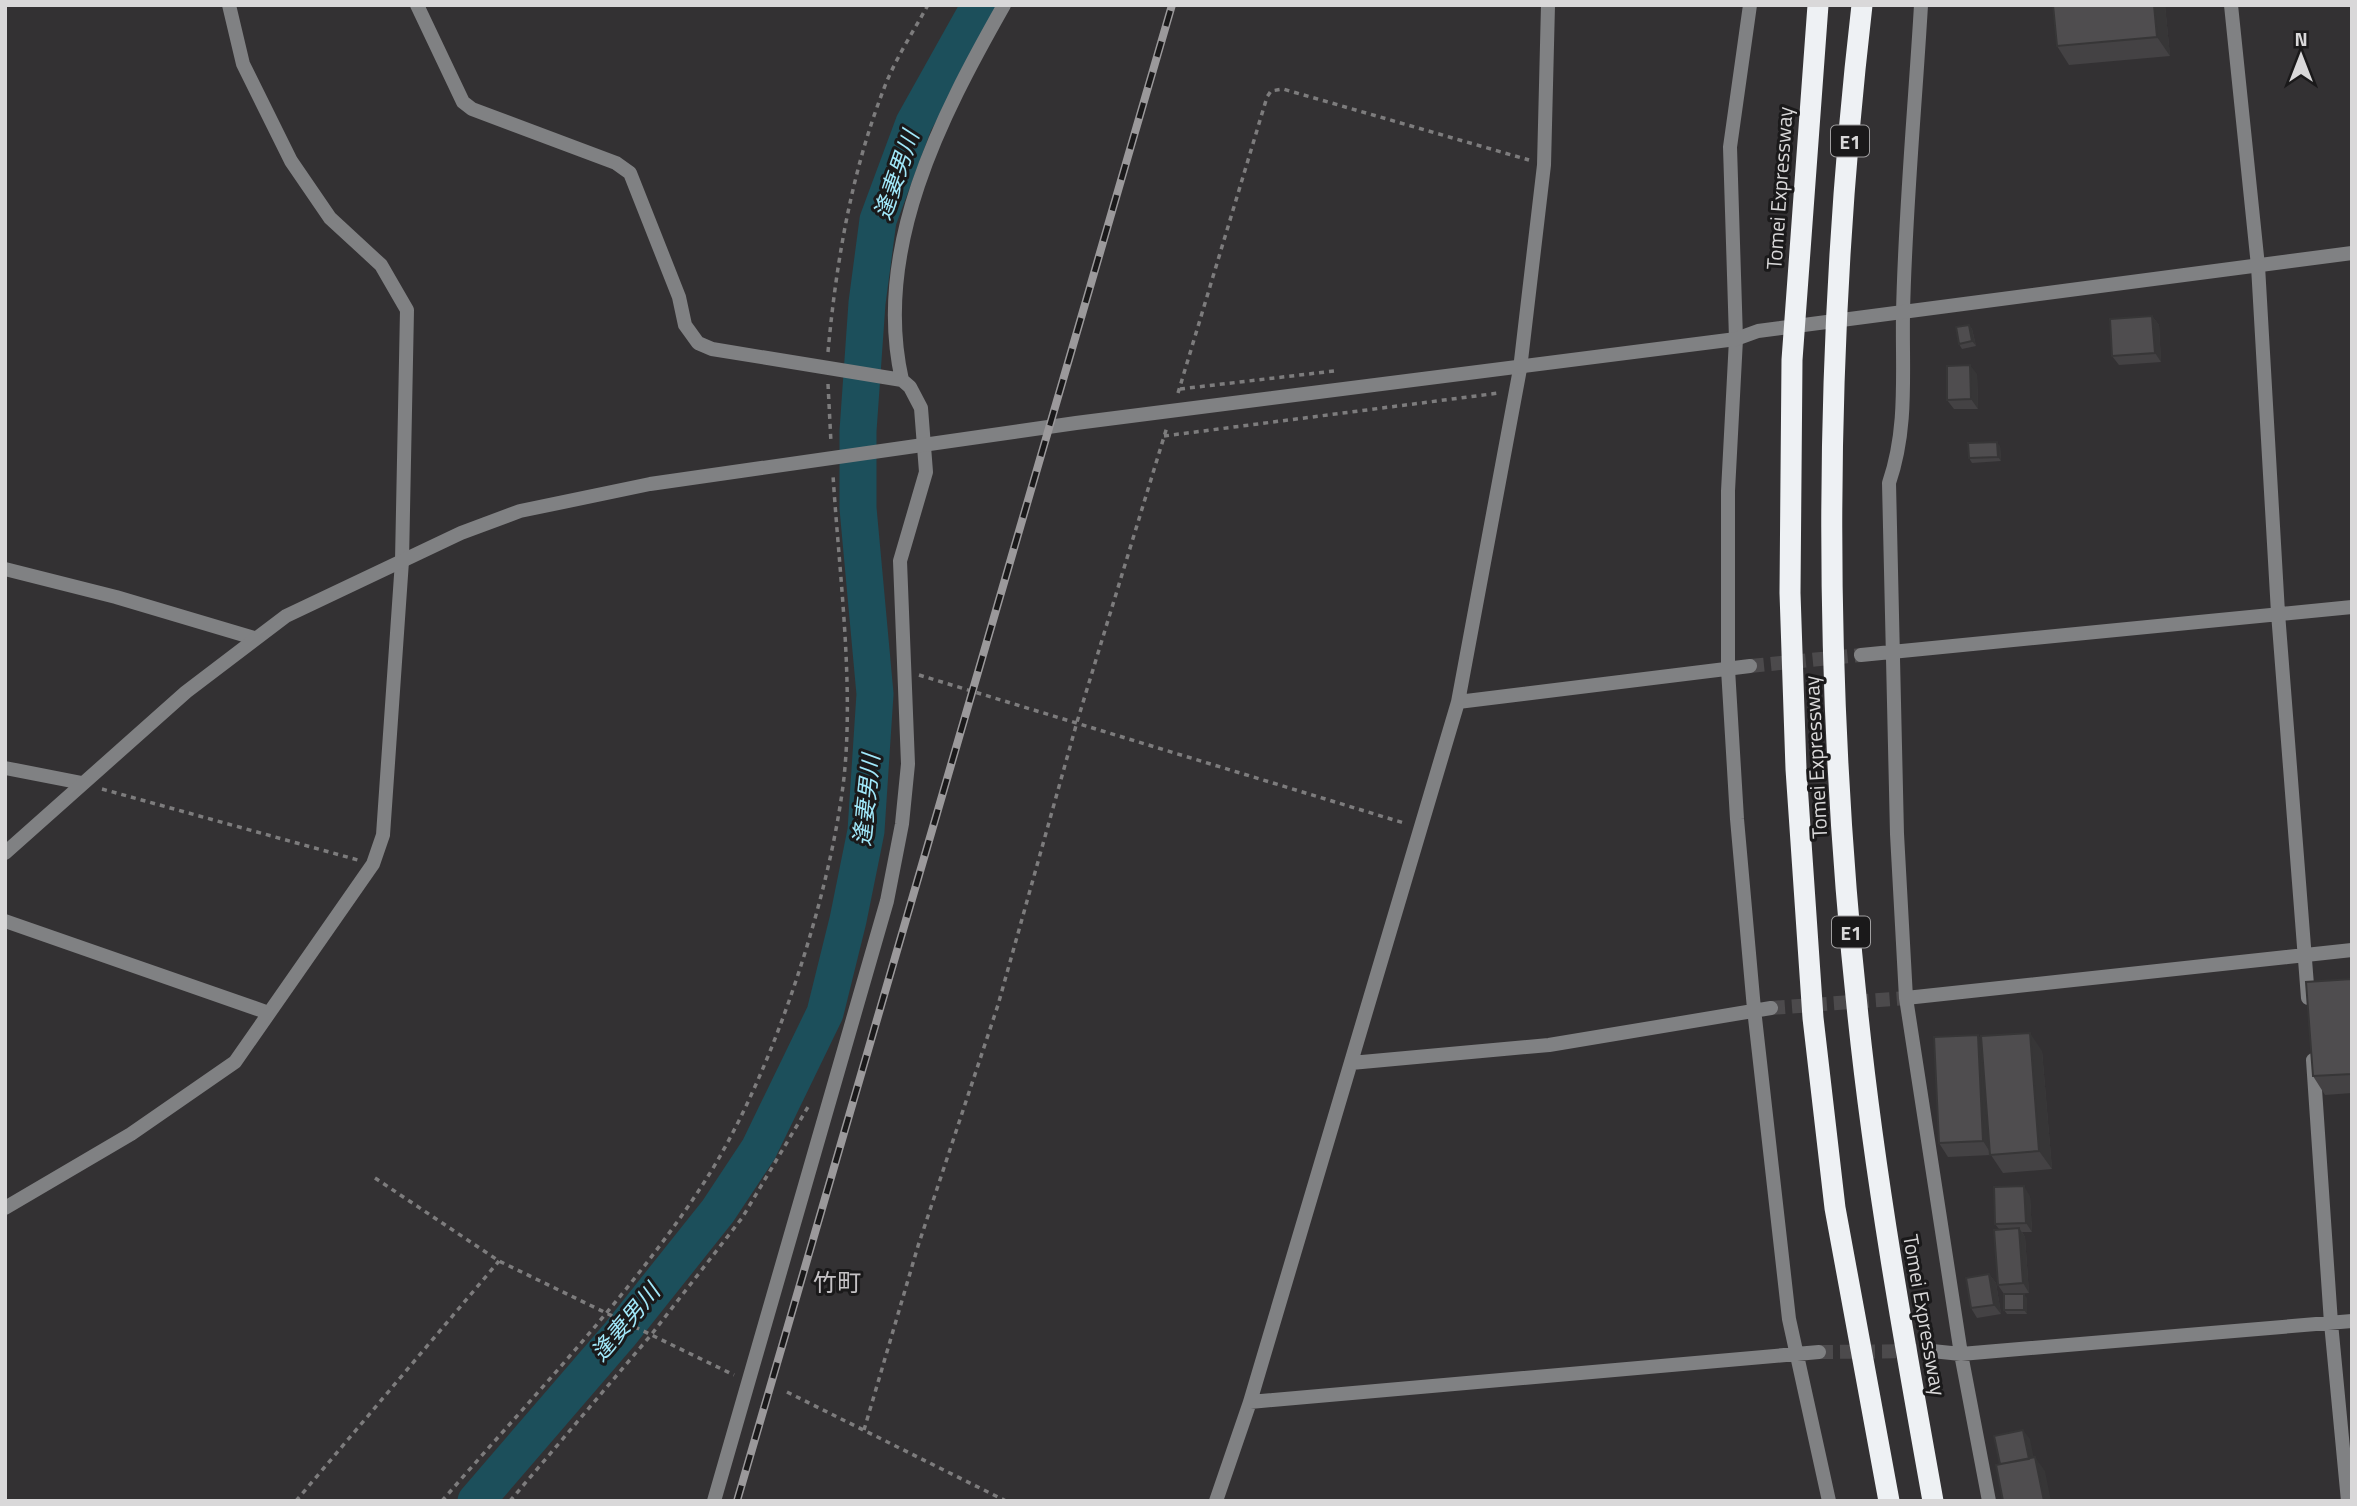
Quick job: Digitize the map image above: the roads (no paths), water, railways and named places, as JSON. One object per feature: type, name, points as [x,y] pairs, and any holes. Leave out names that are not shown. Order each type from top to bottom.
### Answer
[{"type":"highway","name":"Tomei Expressway","points":[[1818,5],[1792,360],[1790,593],[1795,742],[1813,1018],[1835,1208],[1889,1501]]},
{"type":"highway","name":"Tomei Expressway","points":[[1862,5],[1834,359],[1833,631],[1838,768],[1857,1014],[1881,1207],[1933,1501]]},
{"type":"street","points":[[5,1208],[131,1134],[235,1062],[373,864],[383,835],[402,561],[407,310],[382,265],[330,218],[291,161],[243,64],[229,5]]},
{"type":"street","points":[[417,5],[463,103],[472,109],[616,163],[630,173],[679,297],[685,325],[698,343],[712,349],[902,380],[910,387],[921,408],[926,472],[900,561],[908,764],[902,824],[887,901],[714,1501]]},
{"type":"street","points":[[902,380],[895,349],[895,306],[912,204],[959,86],[1004,5]]},
{"type":"street","points":[[1216,1501],[1250,1402],[1458,702],[1520,369],[1544,164],[1548,5]]},
{"type":"street","points":[[1750,5],[1730,147],[1736,339],[1728,491],[1728,669],[1737,819],[1754,1009],[1794,1353],[1829,1501]]},
{"type":"street","points":[[1922,5],[1903,314],[1905,390],[1898,455],[1889,483],[1897,834],[1906,998],[1961,1354],[1989,1501]]},
{"type":"street","points":[[2231,5],[2258,265],[2278,613],[2309,1010]]},
{"type":"street","points":[[5,853],[186,692],[286,616],[335,590],[461,533],[520,511],[650,484],[1076,424],[1520,369],[1736,339],[1758,331],[2352,253]]},
{"type":"street","points":[[5,569],[116,597],[254,638]]},
{"type":"street","points":[[1861,655],[2352,607]]},
{"type":"street","points":[[1458,702],[1750,666]]},
{"type":"street","points":[[5,768],[82,783]]},
{"type":"street","points":[[5,921],[269,1013]]},
{"type":"street","points":[[1906,998],[2352,950]]},
{"type":"street","points":[[1351,1063],[1549,1045],[1771,1008]]},
{"type":"street","points":[[2312,1051],[2331,1323],[2348,1501]]},
{"type":"street","points":[[1932,1351],[1961,1354],[2352,1321]]},
{"type":"street","points":[[1250,1402],[1819,1352]]},
{"type":"waterway","name":"逢妻男川","points":[[476,1501],[620,1334],[718,1211],[759,1149],[825,1013],[866,831],[875,694],[858,508],[858,431],[867,303],[878,220],[914,123],[980,5]]},
{"type":"tunnel","points":[[1750,666],[1861,655]]},
{"type":"tunnel","points":[[1771,1008],[1906,998]]},
{"type":"tunnel","points":[[1819,1352],[1932,1351]]},
{"type":"railway","points":[[737,1501],[1172,5]]},
{"type":"district","name":"竹町","points":[[837,1282]]}]
